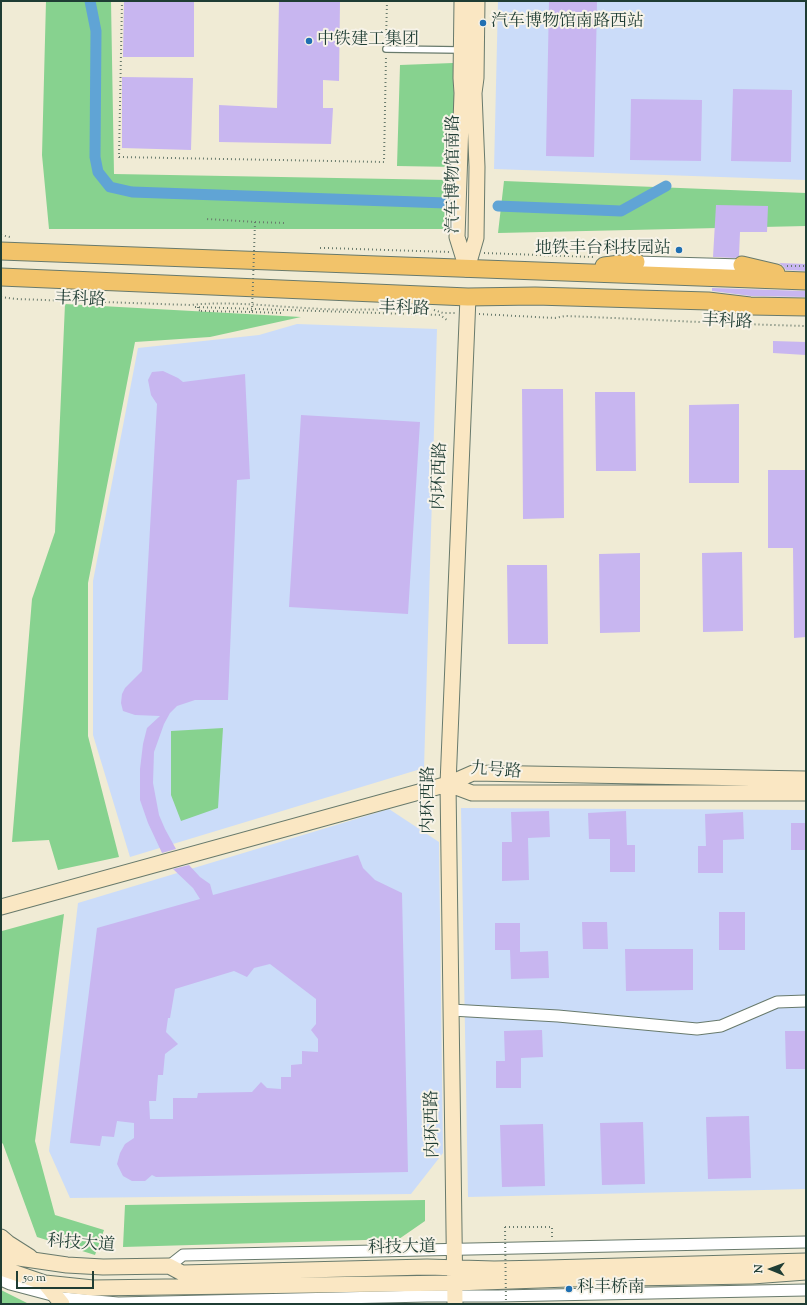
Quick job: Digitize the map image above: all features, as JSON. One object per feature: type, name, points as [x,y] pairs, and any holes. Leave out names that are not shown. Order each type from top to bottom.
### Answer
[{"type":"main road","points":[[1,251],[803,281]]},
{"type":"main road","points":[[578,273],[593,267],[636,262]]},
{"type":"main road","points":[[742,265],[803,281]]},
{"type":"main road","name":"丰科路","points":[[1,277],[468,296],[693,300],[750,306],[806,307]]},
{"type":"street","name":"汽车博物馆南路","points":[[462,1],[462,117],[457,237],[467,269]]},
{"type":"street","name":"汽车博物馆南路","points":[[467,269],[476,238],[477,167],[474,93],[476,78],[478,1]]},
{"type":"street","points":[[636,262],[742,265]]},
{"type":"street","name":"内环西路","points":[[455,1288],[448,784],[468,296]]},
{"type":"street","name":"九号路","points":[[448,784],[473,774],[806,779]]},
{"type":"street","points":[[1,907],[448,784]]},
{"type":"street","name":"九号路","points":[[448,784],[472,793],[806,793]]},
{"type":"street","points":[[451,1010],[558,1016],[697,1029],[721,1026],[777,1002],[806,1001]]},
{"type":"street","points":[[1,1237],[36,1260]]},
{"type":"street","points":[[169,1266],[183,1254],[806,1242]]},
{"type":"street","name":"科技大道","points":[[1,1254],[67,1265],[103,1267],[169,1266],[182,1273],[427,1267],[455,1288],[547,1268],[806,1261]]},
{"type":"street","name":"科技大道","points":[[1,1268],[45,1283],[93,1288],[237,1286],[455,1288],[568,1279],[752,1276],[806,1272]]},
{"type":"street","points":[[1,1280],[59,1300],[63,1298],[118,1304],[236,1302],[455,1288],[806,1290]]},
{"type":"street","points":[[45,1283],[59,1300]]},
{"type":"street","points":[[236,1302],[237,1286]]},
{"type":"lane","points":[[386,49],[476,50]]},
{"type":"path","points":[[122,1],[119,157],[384,162],[387,1]]},
{"type":"path","points":[[206,219],[285,223]]},
{"type":"path","points":[[252,312],[255,222]]},
{"type":"path","name":"丰科路","points":[[1,297],[16,299],[182,305],[210,303],[275,305],[307,308],[417,309]]},
{"type":"path","points":[[282,310],[281,313],[201,311],[198,310],[197,307],[282,310],[440,316],[447,320]]},
{"type":"path","name":"丰科路","points":[[433,310],[443,313],[555,318],[565,316],[689,321],[717,324],[806,326]]},
{"type":"path","points":[[506,1304],[505,1227],[552,1227]]},
{"type":"shaded area","points":[[498,1],[806,1],[806,180],[494,169]]},
{"type":"shaded area","points":[[297,324],[437,329],[424,768],[130,857],[93,735],[93,581],[138,348],[259,335]]},
{"type":"shaded area","points":[[461,808],[806,810],[806,1189],[468,1197]]},
{"type":"shaded area","points":[[389,809],[439,842],[443,1153],[411,1194],[70,1198],[49,1151],[78,903]]},
{"type":"green space","points":[[46,1],[111,1],[114,174],[448,180],[447,229],[49,229],[42,155]]},
{"type":"green space","points":[[453,63],[456,167],[397,166],[400,65]]},
{"type":"green space","points":[[504,181],[806,193],[806,226],[498,233]]},
{"type":"green space","points":[[65,304],[301,317],[210,337],[135,342],[88,583],[88,736],[119,857],[58,870],[49,840],[12,842],[32,599],[55,532]]},
{"type":"green space","points":[[223,728],[218,808],[181,821],[171,795],[171,731]]},
{"type":"green space","points":[[64,914],[35,1141],[55,1215],[104,1230],[95,1255],[37,1237],[1,1142],[2,931]]},
{"type":"green space","points":[[425,1200],[425,1221],[399,1239],[123,1247],[125,1205]]},
{"type":"green space","points":[[1,1290],[29,1304],[1,1304]]},
{"type":"building","points":[[124,1],[194,1],[194,57],[123,57]]},
{"type":"building","name":"中铁建工集团","points":[[279,1],[340,1],[339,81],[323,80],[323,108],[333,108],[331,144],[219,142],[219,105],[277,108]]},
{"type":"building","points":[[549,1],[597,1],[594,157],[546,156]]},
{"type":"building","points":[[122,77],[193,78],[191,150],[122,148]]},
{"type":"building","points":[[733,89],[792,90],[791,162],[731,161]]},
{"type":"building","points":[[631,99],[702,100],[701,161],[630,160]]},
{"type":"building","points":[[716,205],[768,206],[767,232],[740,232],[739,256],[735,258],[713,257]]},
{"type":"building","points":[[779,263],[806,264],[806,271],[786,270]]},
{"type":"building","points":[[712,288],[806,291],[806,297],[751,296],[712,291]]},
{"type":"building","points":[[773,341],[806,342],[806,355],[773,353]]},
{"type":"building","points":[[163,371],[183,382],[245,374],[250,479],[237,480],[228,700],[195,700],[177,706],[170,713],[164,724],[154,752],[153,783],[159,815],[176,849],[162,853],[148,823],[140,800],[140,769],[143,744],[147,728],[160,716],[135,715],[123,711],[121,703],[122,694],[125,688],[142,671],[157,404],[151,395],[148,380],[152,372]]},
{"type":"building","points":[[522,389],[563,389],[564,518],[523,519]]},
{"type":"building","points":[[595,392],[635,392],[636,471],[596,471]]},
{"type":"building","points":[[739,404],[739,483],[689,483],[689,405]]},
{"type":"building","points":[[301,415],[420,422],[408,614],[289,607]]},
{"type":"building","points":[[768,470],[806,470],[806,637],[794,638],[793,548],[768,548]]},
{"type":"building","points":[[742,552],[743,631],[703,632],[702,553]]},
{"type":"building","points":[[640,553],[640,632],[600,633],[599,554]]},
{"type":"building","points":[[507,565],[547,565],[548,644],[508,644]]},
{"type":"building","points":[[549,811],[550,837],[528,838],[529,880],[502,881],[502,842],[512,842],[511,812]]},
{"type":"building","points":[[626,811],[627,845],[635,845],[635,872],[610,872],[610,839],[589,839],[588,813]]},
{"type":"building","points":[[743,812],[744,839],[723,840],[723,873],[698,873],[698,846],[706,846],[705,814]]},
{"type":"building","points":[[791,823],[806,823],[806,850],[791,850]]},
{"type":"building","points":[[358,855],[363,868],[375,880],[402,893],[408,1172],[156,1177],[152,1175],[145,1181],[132,1181],[123,1176],[117,1164],[120,1153],[125,1144],[134,1138],[134,1123],[117,1121],[114,1137],[102,1136],[100,1146],[70,1143],[97,928],[200,899],[193,888],[173,869],[189,865],[200,877],[210,884],[213,895]],"holes":[[[270,964],[316,999],[316,1024],[311,1030],[318,1039],[318,1052],[302,1051],[302,1064],[291,1065],[291,1077],[281,1077],[281,1089],[267,1088],[261,1082],[252,1092],[198,1093],[197,1098],[173,1098],[173,1119],[150,1119],[149,1101],[156,1101],[158,1075],[163,1075],[165,1054],[178,1044],[166,1032],[175,989],[234,971],[247,977],[254,968]]]},
{"type":"building","points":[[719,912],[745,912],[745,950],[719,950]]},
{"type":"building","points":[[582,922],[607,922],[608,949],[583,949]]},
{"type":"building","points":[[495,923],[520,923],[520,952],[548,951],[549,978],[511,979],[510,950],[495,950]]},
{"type":"building","points":[[625,949],[693,949],[693,990],[626,991]]},
{"type":"building","points":[[542,1030],[543,1057],[521,1058],[521,1088],[496,1088],[496,1061],[505,1061],[504,1031]]},
{"type":"building","points":[[785,1031],[806,1031],[806,1069],[786,1069]]},
{"type":"building","points":[[749,1116],[751,1178],[708,1179],[706,1117]]},
{"type":"building","points":[[643,1122],[645,1184],[602,1185],[600,1123]]},
{"type":"building","points":[[543,1124],[545,1186],[502,1187],[500,1125]]},
{"type":"waterway","points":[[90,1],[96,31],[95,157],[98,172],[110,187],[132,192],[446,203]]},
{"type":"waterway","points":[[498,206],[621,211],[666,186]]},
{"type":"place","name":"汽车博物馆南路西站","points":[[483,23]]},
{"type":"place","name":"中铁建工集团","points":[[309,41]]},
{"type":"place","name":"地铁丰台科技园站","points":[[679,250]]},
{"type":"place","name":"科丰桥南","points":[[569,1289]]}]
